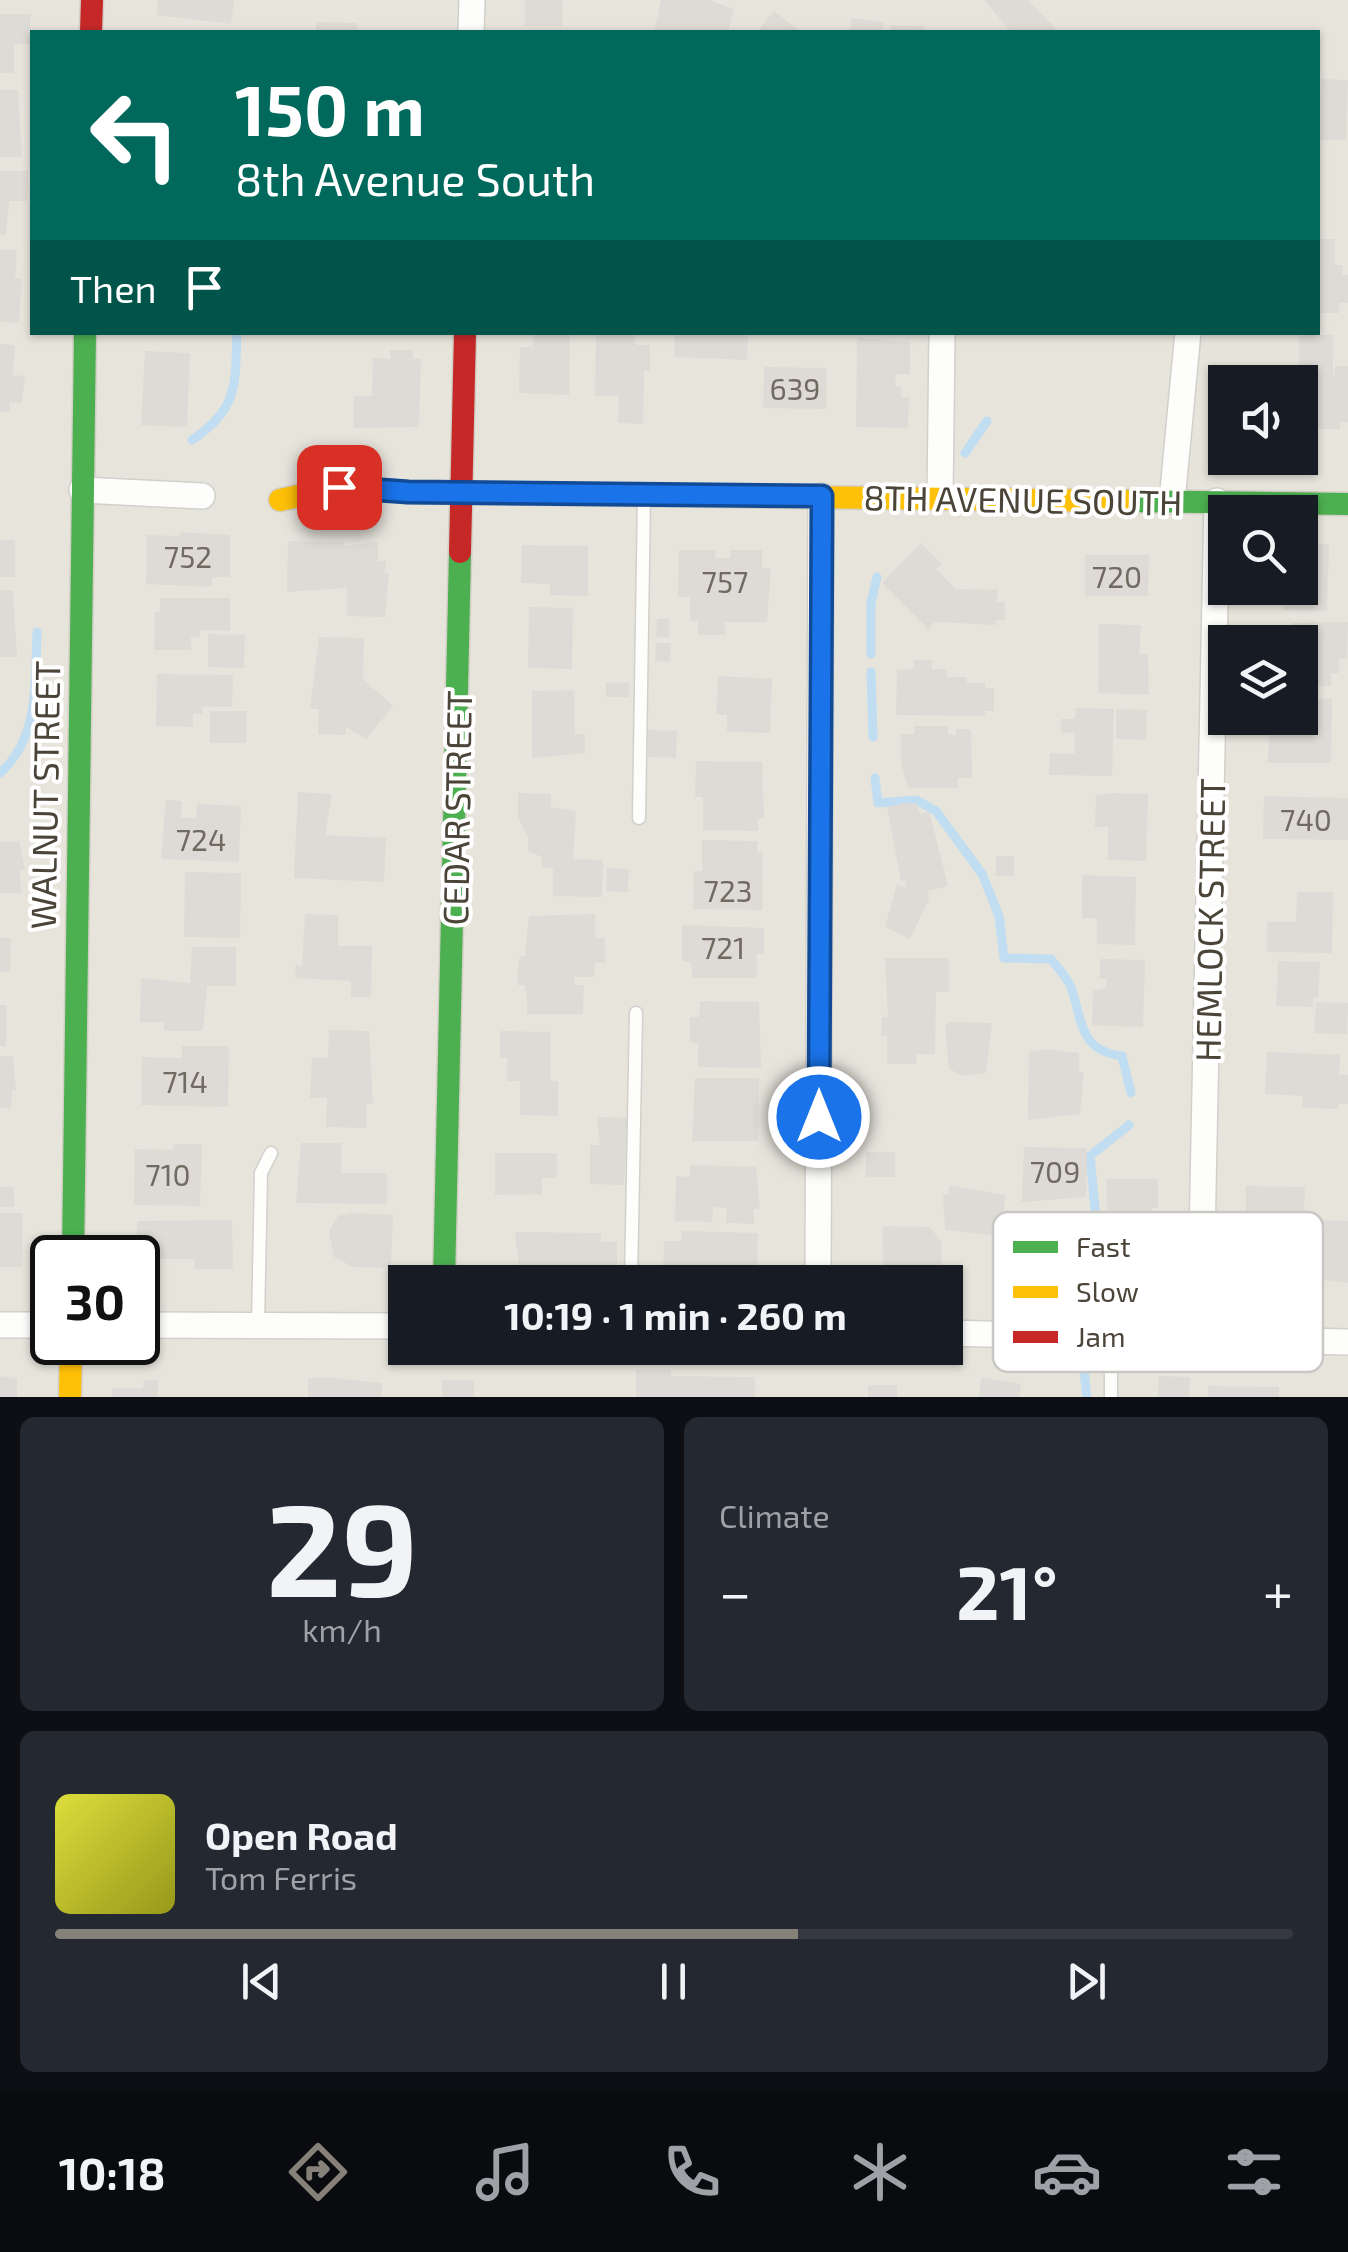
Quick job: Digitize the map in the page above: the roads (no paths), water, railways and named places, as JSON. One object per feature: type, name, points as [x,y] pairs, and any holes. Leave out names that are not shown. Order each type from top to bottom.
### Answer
[{"type":"street","points":[[91,30],[92,0]]},
{"type":"street","points":[[471,30],[472,0]]},
{"type":"street","name":"WALNUT STREET","points":[[73,1235],[85,335]]},
{"type":"street","name":"CEDAR STREET","points":[[444,1265],[465,335]]},
{"type":"street","points":[[940,498],[942,335]]},
{"type":"street","points":[[1172,501],[1188,335]]},
{"type":"street","name":"8TH AVENUE SOUTH","points":[[280,500],[339,487],[462,492],[1208,501]]},
{"type":"street","points":[[82,490],[202,496]]},
{"type":"street","points":[[818,1265],[822,496]]},
{"type":"street","name":"8TH AVENUE SOUTH","points":[[1318,503],[1348,504]]},
{"type":"street","name":"HEMLOCK STREET","points":[[1203,1212],[1215,605]]},
{"type":"street","points":[[160,1324],[388,1326]]},
{"type":"street","points":[[0,1325],[30,1325]]},
{"type":"street","points":[[963,1333],[993,1334]]},
{"type":"street","points":[[1323,1341],[1348,1342]]},
{"type":"street","points":[[70,1397],[71,1365]]},
{"type":"lane","points":[[639,818],[644,494]]},
{"type":"lane","points":[[631,1265],[636,1012]]},
{"type":"lane","points":[[258,1324],[260,1174],[271,1153]]},
{"type":"waterway","points":[[192,440],[226,406],[234,381],[237,335]]},
{"type":"waterway","points":[[965,453],[987,421]]},
{"type":"waterway","points":[[871,654],[871,603],[877,577]]},
{"type":"waterway","points":[[0,773],[13,759],[29,726],[37,632]]},
{"type":"waterway","points":[[871,672],[873,737]]},
{"type":"waterway","points":[[875,778],[878,803],[916,800],[936,811],[982,874],[999,916],[1004,958],[1051,959],[1070,985],[1089,1039],[1096,1047],[1122,1056],[1131,1093]]},
{"type":"waterway","points":[[1095,1212],[1090,1156],[1129,1125]]},
{"type":"waterway","points":[[1084,1372],[1087,1397]]}]
